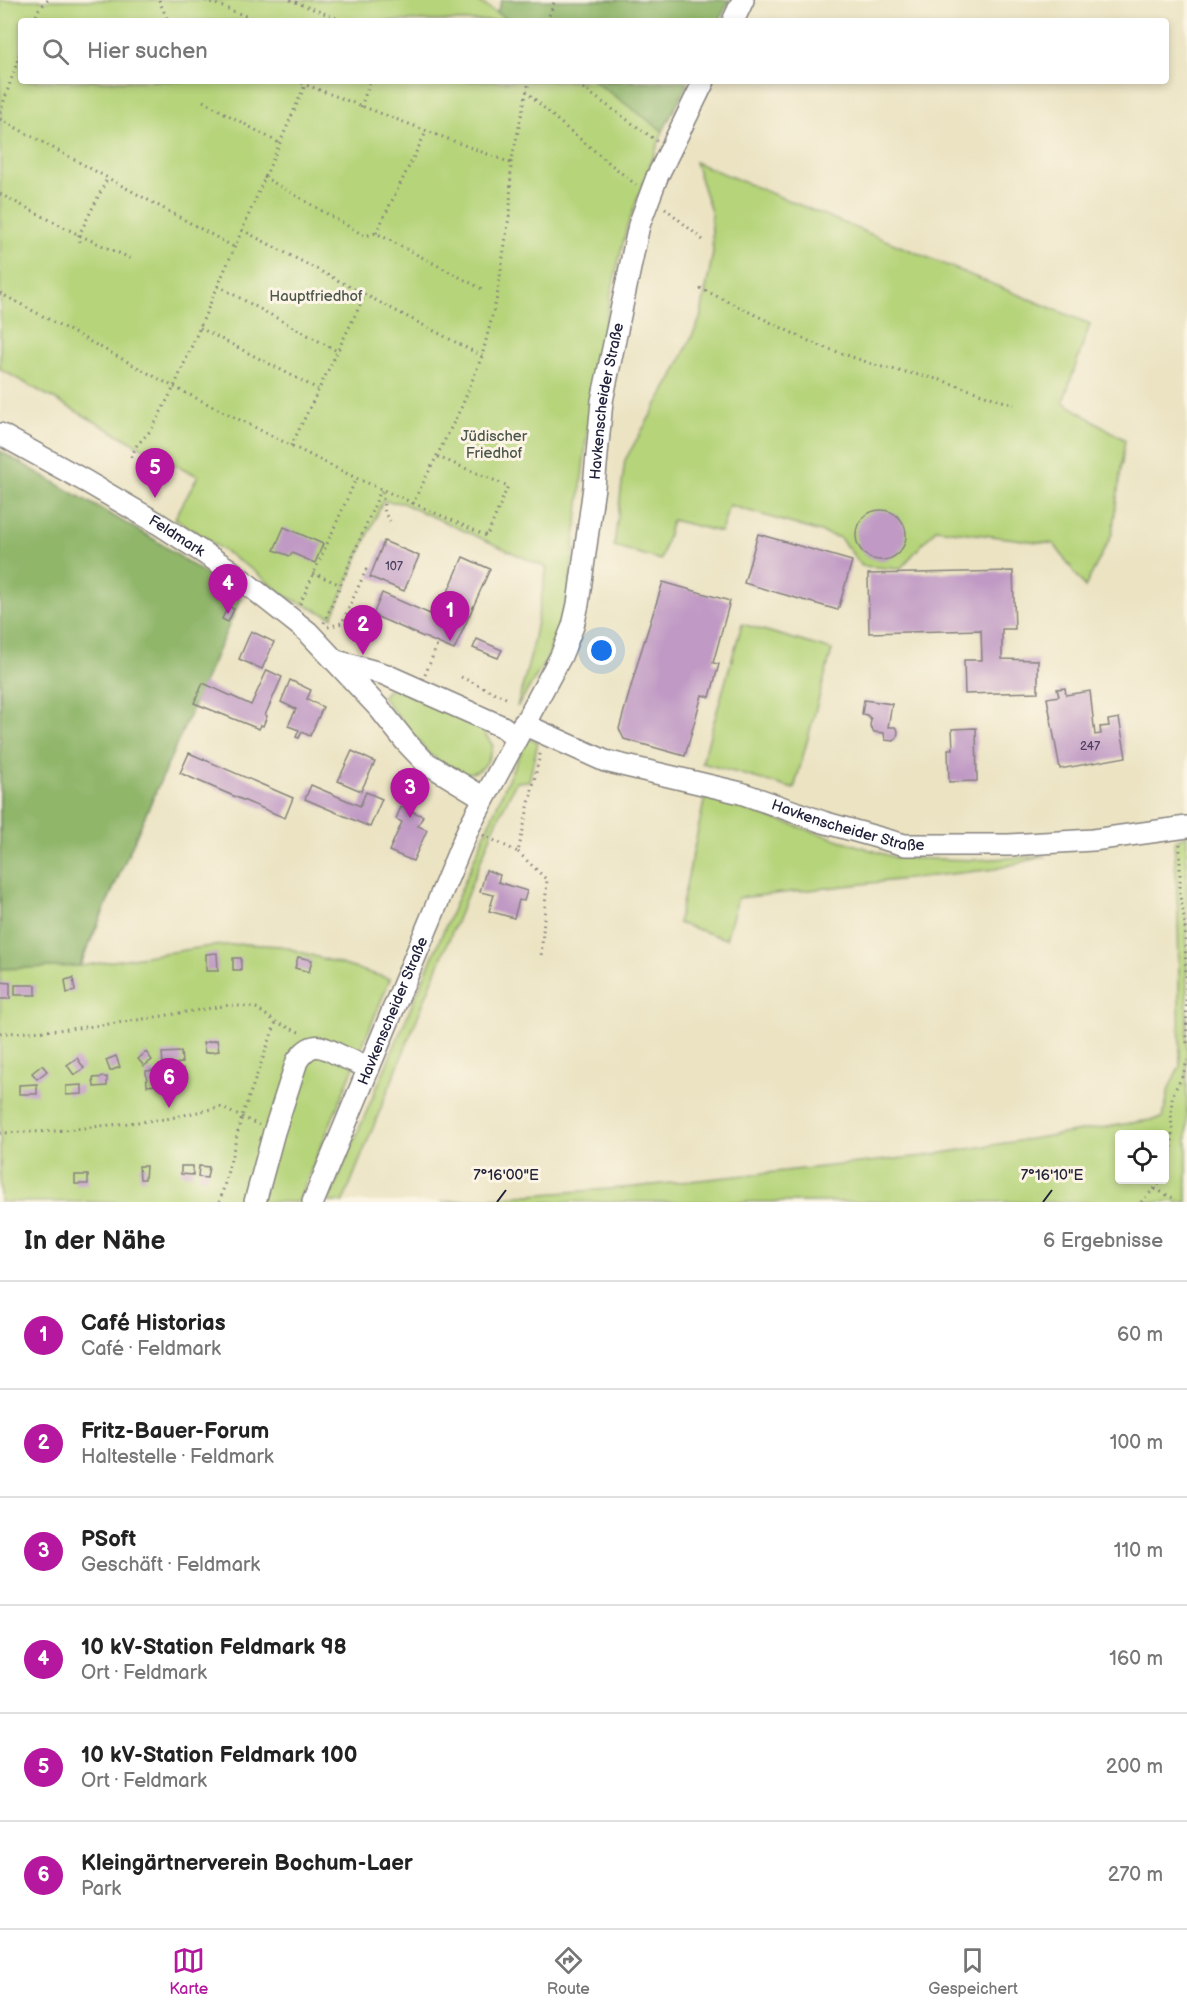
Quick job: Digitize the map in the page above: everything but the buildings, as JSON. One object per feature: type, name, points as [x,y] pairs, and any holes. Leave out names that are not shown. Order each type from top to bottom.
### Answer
[{"type":"street","points":[[734,18],[743,0]]},
{"type":"street","name":"Havkenscheider Straße","points":[[313,1202],[469,827],[561,656],[573,626],[594,487],[602,401],[639,225],[650,183],[670,150],[703,84]]},
{"type":"street","name":"Feldmark","points":[[0,434],[159,524],[227,568],[292,619],[337,661],[425,762],[484,798]]},
{"type":"street","name":"Feldmark","points":[[337,661],[384,674],[503,728],[520,731]]},
{"type":"street","name":"Havkenscheider Straße","points":[[520,731],[544,733],[605,761],[741,793],[823,822],[904,845],[1009,845],[1093,840],[1183,827]]},
{"type":"street","points":[[255,1202],[274,1132],[301,1055],[315,1046],[323,1046],[369,1067]]},
{"type":"path","points":[[35,18],[39,9],[48,0]]},
{"type":"path","points":[[159,0],[167,18]]},
{"type":"path","points":[[205,0],[250,18]]},
{"type":"path","points":[[290,0],[336,18]]},
{"type":"path","points":[[548,18],[555,0]]},
{"type":"path","points":[[0,113],[18,59]]},
{"type":"path","points":[[361,107],[369,84]]},
{"type":"path","points":[[413,503],[462,406],[482,356],[497,297],[510,210],[511,163],[528,84]]},
{"type":"path","points":[[577,84],[670,150]]},
{"type":"path","points":[[130,457],[152,429],[174,387],[305,85],[511,163]]},
{"type":"path","points":[[526,91],[557,120],[650,183]]},
{"type":"path","points":[[203,100],[279,143]]},
{"type":"path","points":[[0,119],[234,247]]},
{"type":"path","points":[[376,233],[426,132]]},
{"type":"path","points":[[80,242],[79,235],[108,177]]},
{"type":"path","points":[[264,177],[365,236],[376,233],[484,290]]},
{"type":"path","points":[[0,194],[79,235],[132,259]]},
{"type":"path","points":[[659,204],[704,241]]},
{"type":"path","points":[[242,230],[482,356]]},
{"type":"path","points":[[218,286],[338,351]]},
{"type":"path","points":[[700,288],[815,344],[878,366],[941,380],[1014,405]]},
{"type":"path","points":[[0,293],[174,387],[291,446],[381,490],[487,536],[508,486],[438,457]]},
{"type":"path","points":[[291,446],[365,295]]},
{"type":"path","points":[[200,328],[318,389]]},
{"type":"path","points":[[292,619],[356,478]]},
{"type":"path","points":[[381,490],[385,514],[390,521]]},
{"type":"path","points":[[369,572],[366,570],[342,623],[322,629],[381,490]]},
{"type":"path","points":[[313,573],[341,585]]},
{"type":"path","points":[[423,680],[438,643]]},
{"type":"path","points":[[461,677],[508,699]]},
{"type":"path","points":[[518,852],[544,733]]},
{"type":"path","points":[[469,827],[518,852],[547,880],[541,958]]},
{"type":"path","points":[[1183,827],[1180,896],[1185,923],[1187,1043]]},
{"type":"path","points":[[0,1033],[42,1033],[230,1005],[256,1008],[276,1022],[242,1116],[220,1202]]},
{"type":"path","points":[[1169,1168],[1173,1146],[1172,1101],[1187,1060]]},
{"type":"path","points":[[0,1133],[55,1131],[166,1119],[220,1107],[242,1116]]},
{"type":"path","points":[[1141,1202],[1159,1184]]},
{"type":"path","points":[[1155,1189],[1173,1198],[1174,1202]]},
{"type":"green space","name":"Hauptfriedhof","points":[[0,0],[476,0],[505,18],[18,18],[18,84],[598,84],[663,131],[627,227],[611,293],[588,426],[568,599],[547,659],[517,707],[530,658],[547,568],[402,503],[383,501],[332,617],[287,597],[254,571],[175,518],[198,476],[0,369]]},
{"type":"green space","points":[[502,0],[730,0],[721,18],[506,18],[497,12]]},
{"type":"green space","points":[[598,84],[687,84],[663,131]]},
{"type":"green space","points":[[695,162],[1090,324],[1063,402],[1125,440],[1112,534],[1085,587],[1054,544],[936,529],[900,569],[862,566],[840,538],[729,505],[721,532],[672,520],[661,560],[614,546],[625,460],[672,378],[700,319],[713,253],[711,212]]},
{"type":"green space","points":[[0,451],[155,540],[241,598],[79,966],[0,969]]},
{"type":"green space","points":[[742,624],[832,650],[794,789],[702,763]]},
{"type":"green space","points":[[0,658],[170,757],[80,966],[211,946],[244,944],[281,946],[390,979],[298,1202],[0,1202]]},
{"type":"green space","points":[[388,690],[397,690],[487,729],[485,734],[493,746],[484,766],[472,773],[466,773],[465,778],[429,754],[382,697]]},
{"type":"green space","points":[[528,738],[538,742],[529,781],[516,782],[494,828],[343,1202],[328,1202],[510,775]]},
{"type":"green space","points":[[705,797],[896,858],[974,860],[1046,856],[995,869],[738,898],[726,939],[678,923]]},
{"type":"green space","points":[[1187,835],[1187,1202],[441,1202],[634,1187],[924,1156],[1163,1118],[1169,1088],[1180,1066],[1178,912],[1174,841]]},
{"type":"place","name":"10 kV-Station Feldmark 100","points":[[155,498]]},
{"type":"place","name":"10 kV-Station Feldmark 98","points":[[228,614]]},
{"type":"place","name":"Café Historias","points":[[450,641]]},
{"type":"place","name":"Fritz-Bauer-Forum","points":[[363,655]]},
{"type":"place","name":"PSoft","points":[[410,818]]},
{"type":"place","name":"Kleingärtnerverein Bochum-Laer","points":[[169,1108]]},
{"type":"park label","name":"Jüdischer Friedhof","points":[[494,444]]}]
